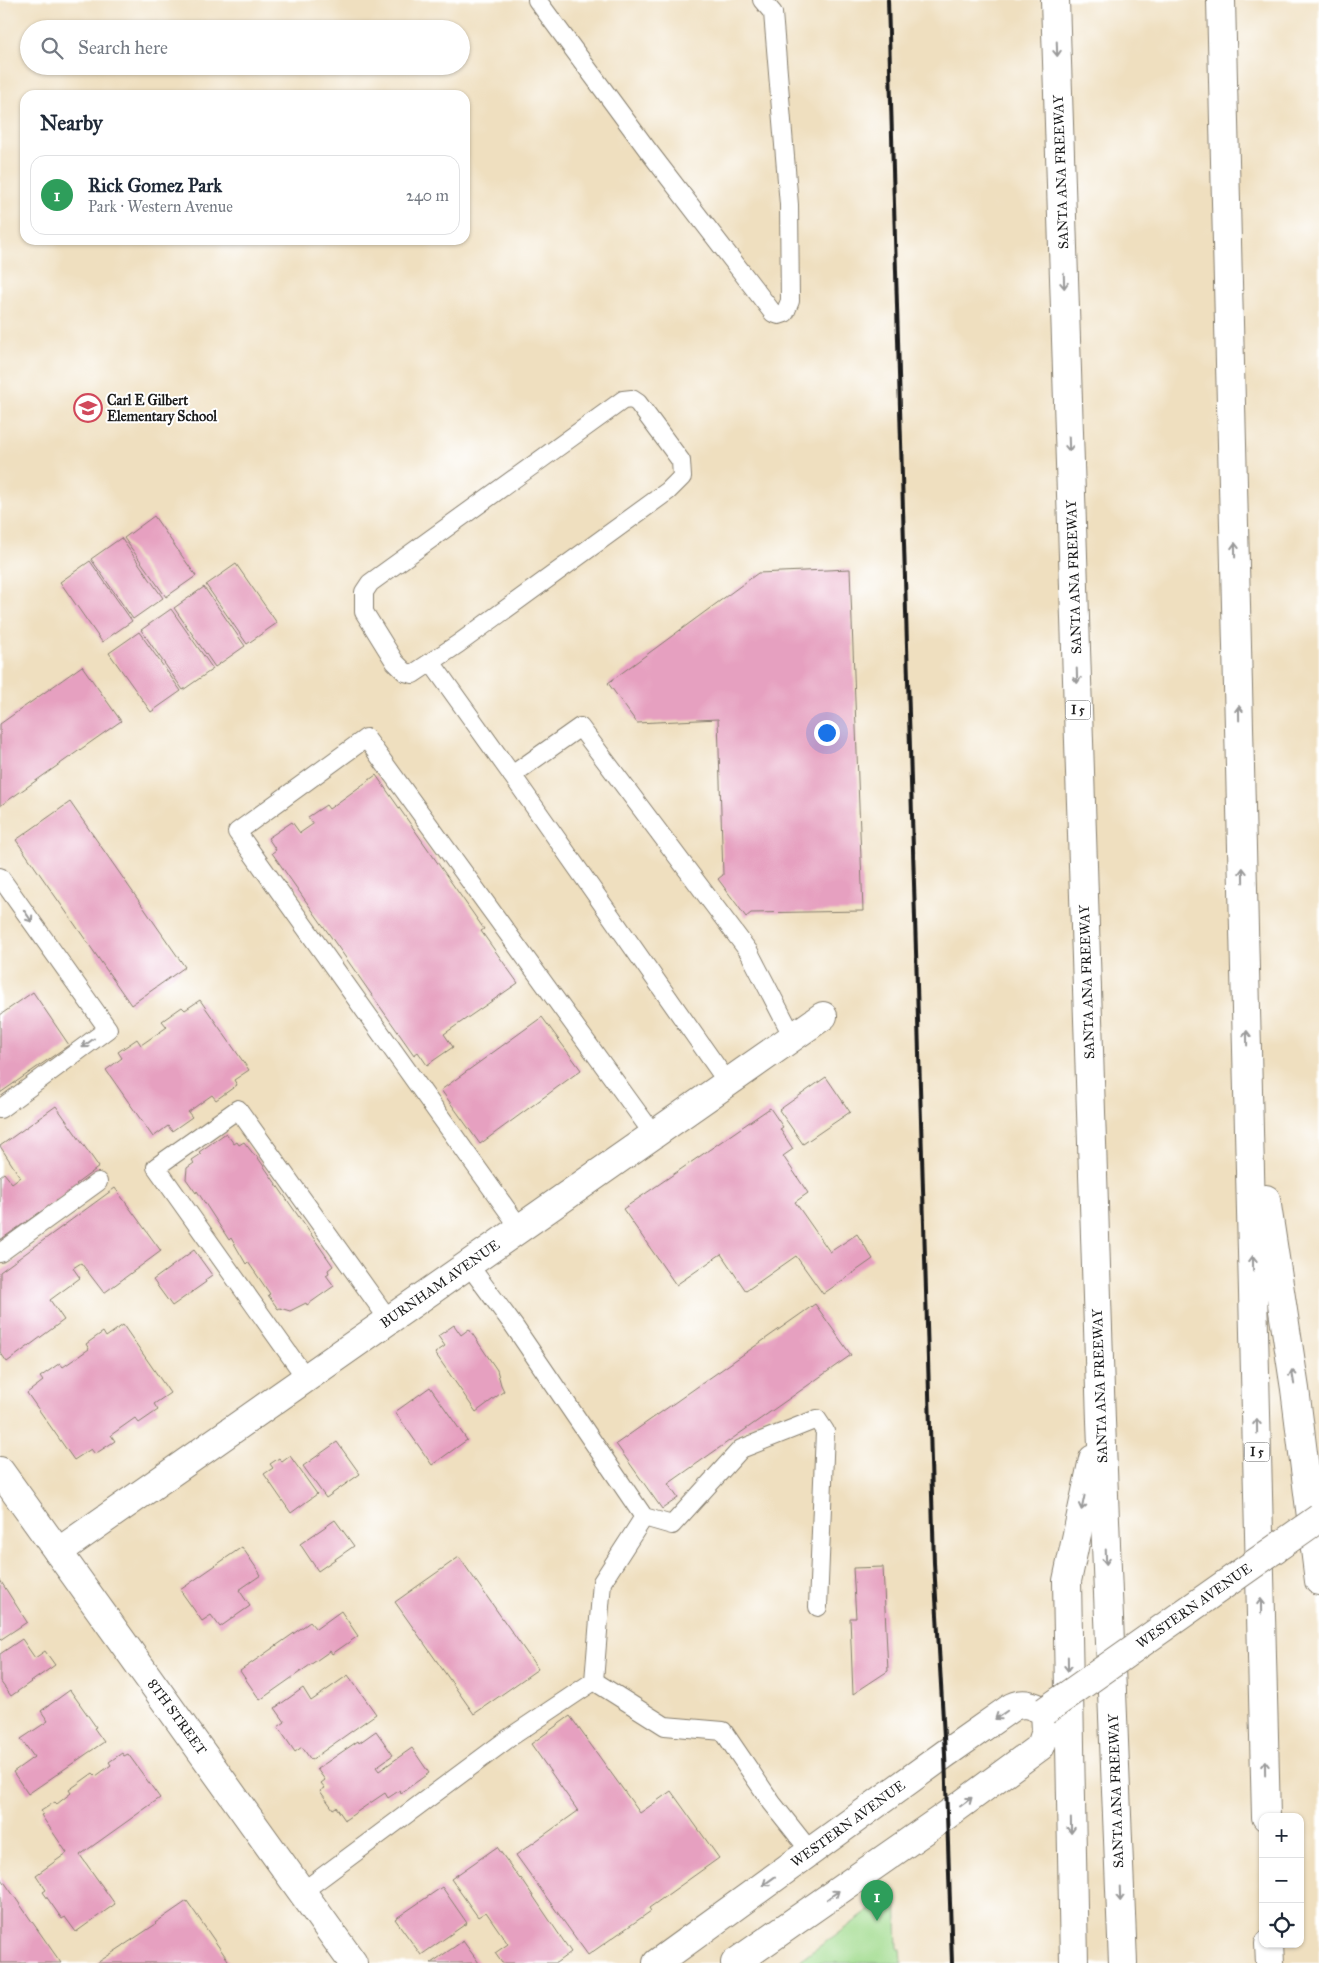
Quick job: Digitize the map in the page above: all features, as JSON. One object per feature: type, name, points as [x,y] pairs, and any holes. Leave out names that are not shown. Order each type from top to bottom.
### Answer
[{"type":"main road","name":"SANTA ANA FREEWAY","points":[[1055,0],[1101,1421],[1123,1963]]},
{"type":"main road","name":"I 5","points":[[1221,0],[1266,1813]]},
{"type":"main road","name":"BURNHAM AVENUE","points":[[58,1552],[823,1016]]},
{"type":"main road","points":[[1249,1086],[1295,1389],[1319,1581]]},
{"type":"main road","points":[[1074,1963],[1066,1581],[1101,1421]]},
{"type":"main road","name":"8TH STREET","points":[[0,1471],[353,1963]]},
{"type":"main road","name":"WESTERN AVENUE","points":[[656,1963],[1012,1707],[1028,1703],[1045,1711],[1319,1518]]},
{"type":"main road","points":[[735,1963],[947,1815],[1041,1746],[1046,1731],[1045,1711]]},
{"type":"main road","points":[[1269,1948],[1270,1963]]},
{"type":"lane","points":[[537,0],[772,313],[779,315],[785,313],[790,301],[789,205],[773,12],[762,0]]},
{"type":"lane","points":[[632,399],[638,403],[681,461],[682,477],[660,497],[431,662],[413,674],[404,672],[395,662],[364,612],[364,592],[370,583],[624,400],[632,399]]},
{"type":"lane","points":[[431,662],[728,1083]]},
{"type":"lane","points":[[512,775],[580,727],[749,952],[793,1037]]},
{"type":"lane","points":[[520,1228],[238,832],[366,738],[654,1135]]},
{"type":"lane","points":[[0,877],[108,1028],[0,1109]]},
{"type":"lane","points":[[306,1378],[156,1167],[238,1109],[389,1320]]},
{"type":"lane","points":[[0,1253],[98,1182]]},
{"type":"lane","points":[[468,1264],[514,1326],[644,1517],[672,1525],[741,1450],[817,1419],[825,1431],[818,1607]]},
{"type":"lane","points":[[594,1681],[602,1582],[644,1517]]},
{"type":"lane","points":[[594,1681],[665,1726],[723,1731],[772,1802],[810,1851]]},
{"type":"lane","points":[[302,1892],[509,1738],[594,1681]]},
{"type":"green space","points":[[896,1892],[898,1949],[901,1949],[902,1963],[796,1963]]},
{"type":"building","points":[[154,516],[196,576],[166,597],[124,538]]},
{"type":"building","points":[[121,538],[163,598],[133,619],[91,559]]},
{"type":"building","points":[[90,561],[132,621],[102,642],[60,582]]},
{"type":"building","points":[[236,564],[277,623],[247,644],[206,585]]},
{"type":"building","points":[[850,569],[863,911],[751,913],[746,917],[718,879],[723,875],[718,719],[637,723],[608,683],[758,573]]},
{"type":"building","points":[[204,587],[245,646],[215,667],[174,608]]},
{"type":"building","points":[[171,609],[213,669],[183,690],[141,630]]},
{"type":"building","points":[[139,632],[181,691],[151,712],[109,653]]},
{"type":"building","points":[[82,666],[121,721],[0,806],[0,724]]},
{"type":"building","points":[[376,775],[484,929],[481,931],[518,983],[444,1034],[453,1047],[427,1065],[418,1052],[414,1055],[272,853],[276,850],[268,838],[292,822],[300,833],[313,824],[308,817],[326,805],[329,809]]},
{"type":"building","points":[[70,802],[185,967],[131,1005],[16,840]]},
{"type":"building","points":[[33,992],[69,1045],[0,1093],[0,1015]]},
{"type":"building","points":[[200,1000],[249,1070],[234,1080],[237,1085],[216,1100],[212,1095],[188,1112],[192,1117],[172,1131],[168,1126],[153,1137],[106,1070],[122,1058],[118,1052],[137,1039],[141,1045],[167,1027],[162,1021],[182,1007],[185,1010]]},
{"type":"building","points":[[542,1017],[581,1070],[480,1144],[441,1090]]},
{"type":"building","points":[[826,1077],[850,1112],[803,1144],[779,1110]]},
{"type":"building","points":[[56,1106],[99,1167],[76,1184],[78,1186],[0,1240],[0,1176],[4,1173],[12,1183],[20,1177],[0,1146]]},
{"type":"building","points":[[770,1108],[783,1127],[780,1129],[793,1149],[783,1156],[808,1193],[795,1202],[830,1252],[857,1234],[873,1259],[823,1294],[796,1256],[746,1291],[721,1254],[676,1285],[623,1209]]},
{"type":"building","points":[[226,1133],[234,1144],[237,1142],[239,1145],[244,1142],[256,1155],[333,1266],[326,1275],[334,1286],[307,1305],[306,1303],[290,1311],[278,1309],[248,1262],[246,1264],[231,1238],[229,1240],[197,1191],[196,1193],[186,1179],[187,1168],[194,1163],[192,1160],[201,1154],[199,1152]]},
{"type":"building","points":[[115,1188],[161,1251],[104,1293],[81,1263],[73,1268],[80,1278],[50,1300],[64,1320],[7,1362],[0,1352],[0,1272]]},
{"type":"building","points":[[194,1250],[212,1275],[205,1280],[206,1282],[172,1306],[153,1280]]},
{"type":"building","points":[[815,1304],[851,1355],[668,1484],[678,1498],[662,1509],[616,1444]]},
{"type":"building","points":[[123,1325],[170,1393],[154,1404],[158,1410],[139,1423],[135,1418],[111,1435],[115,1441],[95,1454],[91,1449],[74,1460],[27,1393],[43,1381],[40,1377],[60,1363],[63,1367],[89,1349],[86,1344],[103,1332],[106,1337]]},
{"type":"building","points":[[454,1325],[461,1335],[469,1329],[497,1370],[504,1391],[476,1412],[435,1353],[445,1346],[438,1336]]},
{"type":"building","points":[[430,1387],[467,1440],[432,1465],[395,1412]]},
{"type":"building","points":[[337,1442],[360,1474],[326,1498],[303,1466]]},
{"type":"building","points":[[290,1456],[317,1494],[291,1513],[264,1474],[273,1468],[270,1464],[279,1458],[282,1462]]},
{"type":"building","points":[[335,1520],[354,1546],[318,1571],[300,1544]]},
{"type":"building","points":[[242,1547],[261,1575],[239,1590],[250,1606],[220,1627],[211,1615],[202,1621],[180,1590]]},
{"type":"building","points":[[459,1557],[538,1669],[474,1714],[395,1602]]},
{"type":"building","points":[[883,1567],[888,1671],[853,1694],[850,1618],[856,1618],[853,1568]]},
{"type":"building","points":[[0,1580],[27,1622],[0,1640]]},
{"type":"building","points":[[341,1611],[358,1636],[332,1654],[330,1651],[260,1700],[240,1671],[310,1622],[316,1629]]},
{"type":"building","points":[[22,1639],[35,1658],[45,1651],[55,1665],[11,1696],[0,1681],[0,1654]]},
{"type":"building","points":[[348,1675],[376,1714],[311,1760],[302,1747],[295,1752],[278,1727],[285,1722],[275,1708],[303,1688],[311,1701]]},
{"type":"building","points":[[70,1690],[96,1727],[94,1728],[104,1742],[28,1794],[13,1772],[34,1757],[21,1739],[48,1721],[41,1711]]},
{"type":"building","points":[[570,1716],[640,1813],[671,1791],[719,1858],[649,1908],[651,1911],[588,1955],[516,1855],[578,1811],[531,1744]]},
{"type":"building","points":[[376,1731],[393,1755],[376,1767],[379,1771],[412,1748],[429,1773],[401,1793],[400,1790],[388,1798],[385,1793],[345,1820],[336,1807],[333,1809],[320,1791],[325,1788],[321,1783],[325,1780],[317,1769]]},
{"type":"building","points":[[122,1753],[124,1756],[128,1754],[160,1798],[80,1855],[115,1904],[76,1932],[65,1917],[62,1919],[43,1892],[46,1890],[36,1875],[67,1853],[41,1815],[43,1814],[41,1811],[55,1802],[57,1804],[71,1793],[69,1790],[93,1773],[96,1776],[111,1765],[109,1762]]},
{"type":"building","points":[[497,1847],[521,1878],[571,1952],[556,1963],[502,1963],[495,1953],[508,1944],[486,1912],[478,1917],[451,1879]]},
{"type":"building","points":[[0,1876],[61,1963],[0,1963]]},
{"type":"building","points":[[442,1887],[467,1923],[421,1955],[395,1919]]},
{"type":"building","points":[[187,1901],[230,1963],[97,1963],[156,1924]]},
{"type":"building","points":[[463,1941],[479,1963],[431,1963]]},
{"type":"railway","points":[[888,0],[934,1563],[945,1754],[952,1963]]},
{"type":"place","name":"Carl E Gilbert Elementary School","points":[[88,408]]},
{"type":"place","name":"Rick Gomez Park","points":[[877,1921]]}]
